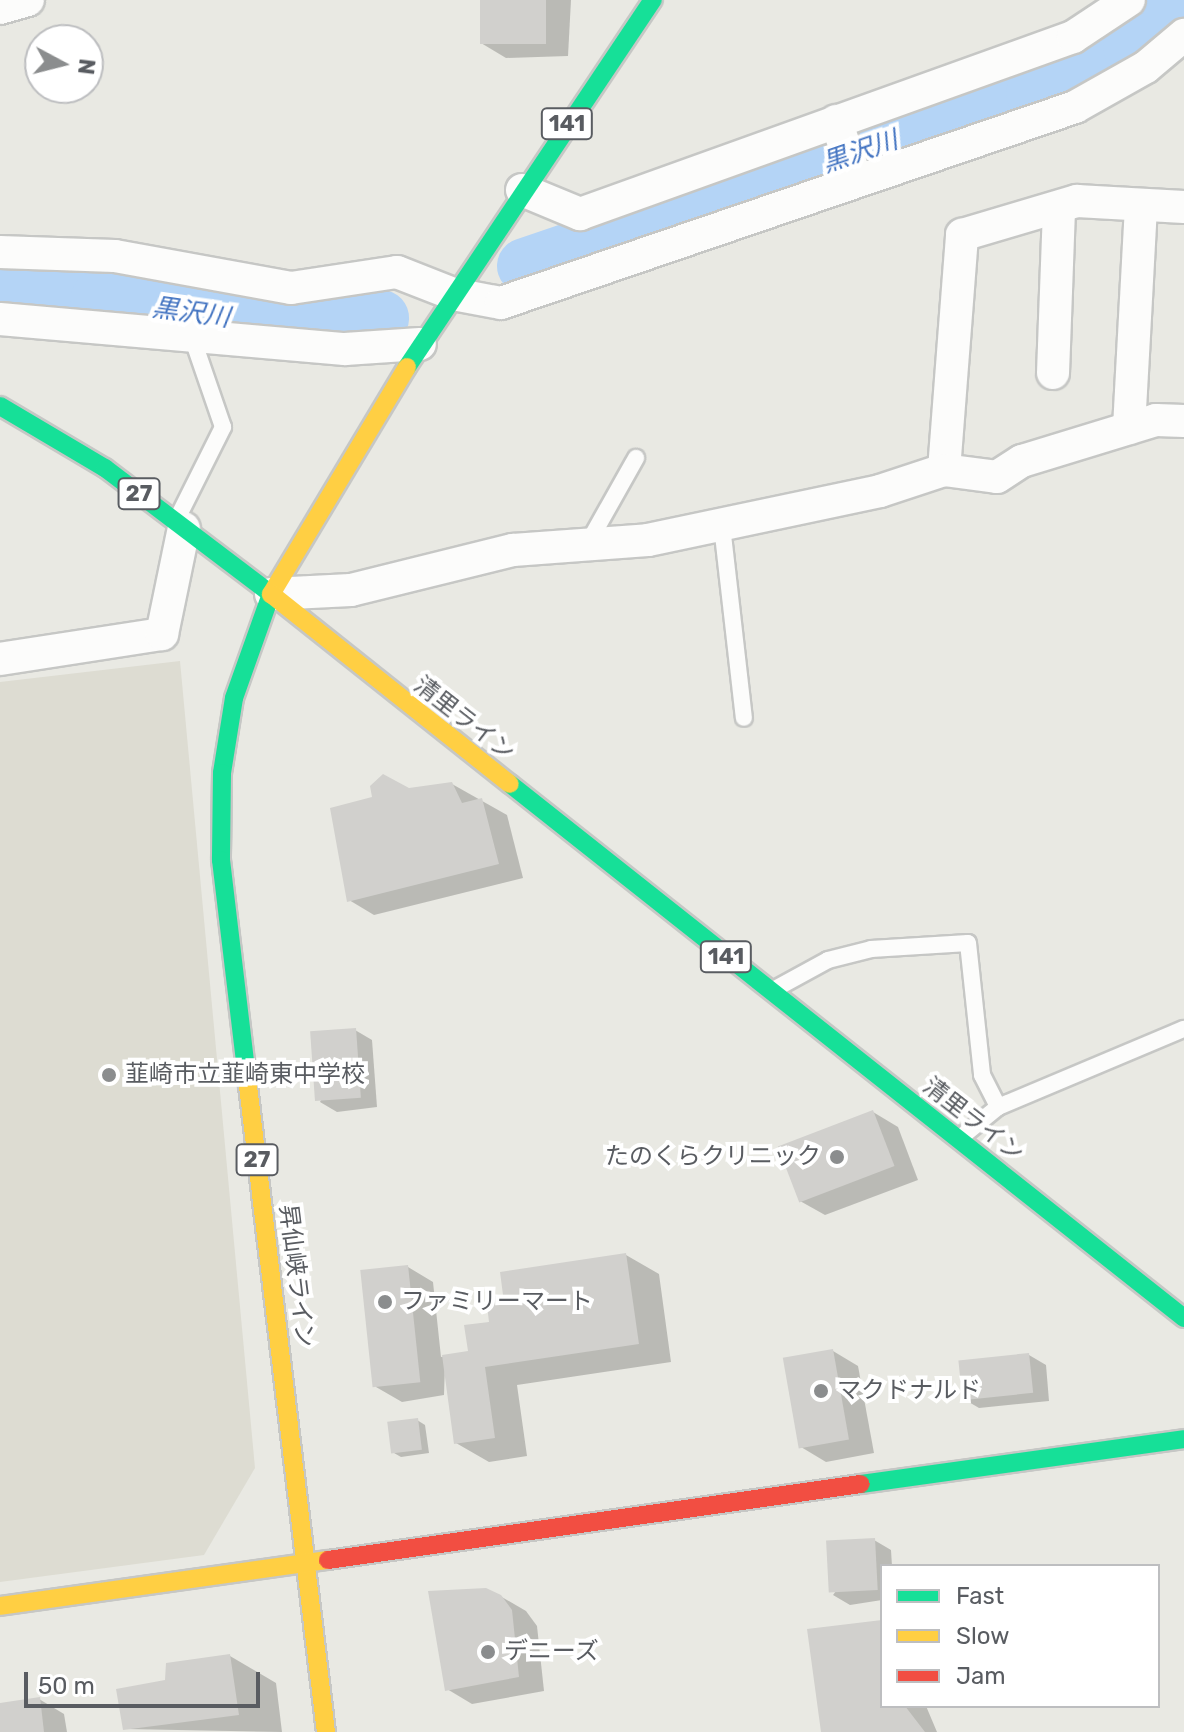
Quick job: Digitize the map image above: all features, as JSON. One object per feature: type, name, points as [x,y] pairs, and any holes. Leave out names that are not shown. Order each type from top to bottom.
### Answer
[{"type":"main road","name":"141","points":[[271,594],[420,344],[653,0]]},
{"type":"main road","name":"27","points":[[0,406],[105,468],[271,594]]},
{"type":"main road","name":"清里ライン","points":[[271,594],[1184,1318]]},
{"type":"main road","name":"昇仙峡ライン","points":[[271,594],[234,698],[222,773],[221,860],[326,1732]]},
{"type":"main road","points":[[0,1606],[1184,1439]]},
{"type":"street","points":[[0,8],[28,0]]},
{"type":"street","points":[[522,190],[580,214],[838,128],[1073,37],[1129,0]]},
{"type":"street","points":[[0,252],[115,256],[291,288],[397,272],[453,294],[501,303],[854,172],[1075,107],[1146,67],[1184,35]]},
{"type":"street","points":[[838,128],[854,172]]},
{"type":"street","points":[[944,470],[962,235],[1077,201],[1184,207]]},
{"type":"street","points":[[1129,428],[1141,205]]},
{"type":"street","points":[[1053,373],[1059,208]]},
{"type":"street","points":[[0,319],[345,349],[420,344]]},
{"type":"street","points":[[271,594],[351,590],[513,550],[587,545],[722,526],[880,491],[944,470],[997,477],[1022,461],[1129,428],[1156,420],[1184,421]]},
{"type":"street","points":[[0,659],[162,634],[180,525]]},
{"type":"lane","points":[[180,525],[223,427],[192,337]]},
{"type":"lane","points":[[587,545],[636,458]]},
{"type":"lane","points":[[722,526],[744,718]]},
{"type":"lane","points":[[770,992],[828,960],[871,949],[968,943],[982,1075],[998,1107]]},
{"type":"lane","points":[[958,1140],[998,1107],[1184,1029]]},
{"type":"shaded area","name":"韮崎市立韮崎東中学校","points":[[180,661],[255,1468],[204,1555],[0,1582],[0,682]]},
{"type":"building","points":[[480,0],[546,0],[546,44],[480,44]]},
{"type":"building","points":[[383,774],[409,788],[452,782],[462,803],[482,798],[499,864],[347,902],[330,808],[372,797],[370,786]]},
{"type":"building","points":[[356,1028],[361,1098],[315,1101],[310,1031]]},
{"type":"building","name":"たのくらクリニック","points":[[873,1110],[895,1166],[799,1203],[778,1147]]},
{"type":"building","points":[[626,1253],[639,1344],[485,1367],[495,1438],[454,1444],[442,1355],[468,1351],[464,1325],[489,1322],[486,1297],[503,1295],[500,1272]]},
{"type":"building","points":[[408,1265],[420,1382],[373,1387],[360,1270]]},
{"type":"building","points":[[833,1349],[849,1440],[799,1448],[783,1358]]},
{"type":"building","points":[[1029,1353],[1033,1393],[963,1400],[958,1360]]},
{"type":"building","points":[[418,1418],[422,1450],[391,1454],[387,1422]]},
{"type":"building","points":[[875,1538],[878,1590],[829,1592],[826,1541]]},
{"type":"building","points":[[486,1588],[501,1595],[512,1610],[519,1677],[445,1691],[428,1591]]},
{"type":"building","points":[[880,1620],[880,1708],[907,1708],[925,1732],[821,1732],[807,1629]]},
{"type":"building","points":[[230,1654],[239,1715],[123,1730],[116,1689],[165,1680],[166,1663]]},
{"type":"building","points":[[40,1697],[44,1732],[0,1732],[0,1703]]},
{"type":"waterway","name":"黒沢川","points":[[525,266],[1034,93],[1131,48],[1172,0]]},
{"type":"waterway","name":"黒沢川","points":[[0,296],[98,300],[314,329],[381,318]]},
{"type":"traffic: fast","points":[[407,367],[653,0]]},
{"type":"traffic: fast","points":[[0,406],[105,468],[271,594],[234,698],[222,773],[221,860],[248,1086]]},
{"type":"traffic: fast","points":[[510,784],[1184,1318]]},
{"type":"traffic: fast","points":[[861,1484],[1184,1439]]},
{"type":"traffic: slow","points":[[407,367],[271,594],[510,784]]},
{"type":"traffic: slow","points":[[248,1086],[326,1732]]},
{"type":"traffic: slow","points":[[0,1606],[328,1560]]},
{"type":"traffic: jam","points":[[328,1560],[861,1484]]},
{"type":"place","name":"韮崎市立韮崎東中学校","points":[[109,1075]]},
{"type":"place","name":"たのくらクリニック","points":[[837,1157]]},
{"type":"place","name":"ファミリーマート","points":[[385,1302]]},
{"type":"place","name":"マクドナルド","points":[[821,1391]]},
{"type":"place","name":"デニーズ","points":[[488,1652]]}]
